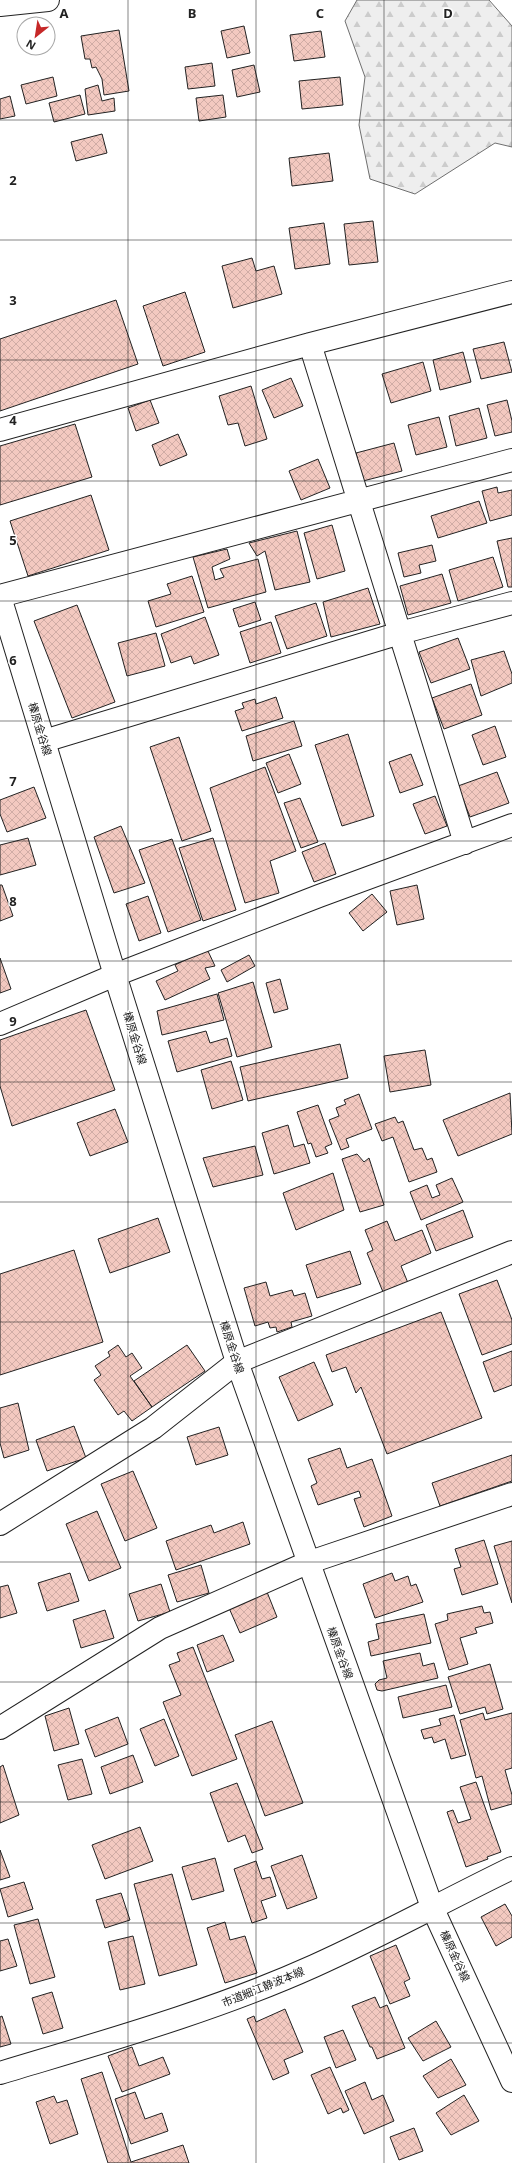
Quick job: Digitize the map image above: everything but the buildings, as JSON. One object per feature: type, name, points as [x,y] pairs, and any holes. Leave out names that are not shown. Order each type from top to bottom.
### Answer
[{"type":"street","points":[[0,5],[48,0]]},
{"type":"street","points":[[0,430],[310,344],[512,292]]},
{"type":"street","points":[[310,344],[465,843]]},
{"type":"street","points":[[0,597],[512,460]]},
{"type":"street","name":"榛原金谷線","points":[[0,597],[115,975],[237,1362],[307,1563],[432,1907],[512,2081]]},
{"type":"street","points":[[44,741],[400,632],[512,603]]},
{"type":"street","points":[[0,1024],[115,975],[319,896],[512,825]]},
{"type":"street","points":[[0,1524],[153,1428],[237,1362],[512,1252]]},
{"type":"street","points":[[0,1728],[160,1628],[307,1563],[512,1494]]},
{"type":"street","name":"市道細江静波本線","points":[[0,2073],[226,2002],[314,1966],[512,1868]]},
{"type":"green space","points":[[357,0],[489,0],[512,26],[512,147],[495,143],[415,194],[370,179],[359,125],[365,77],[345,21]]}]
